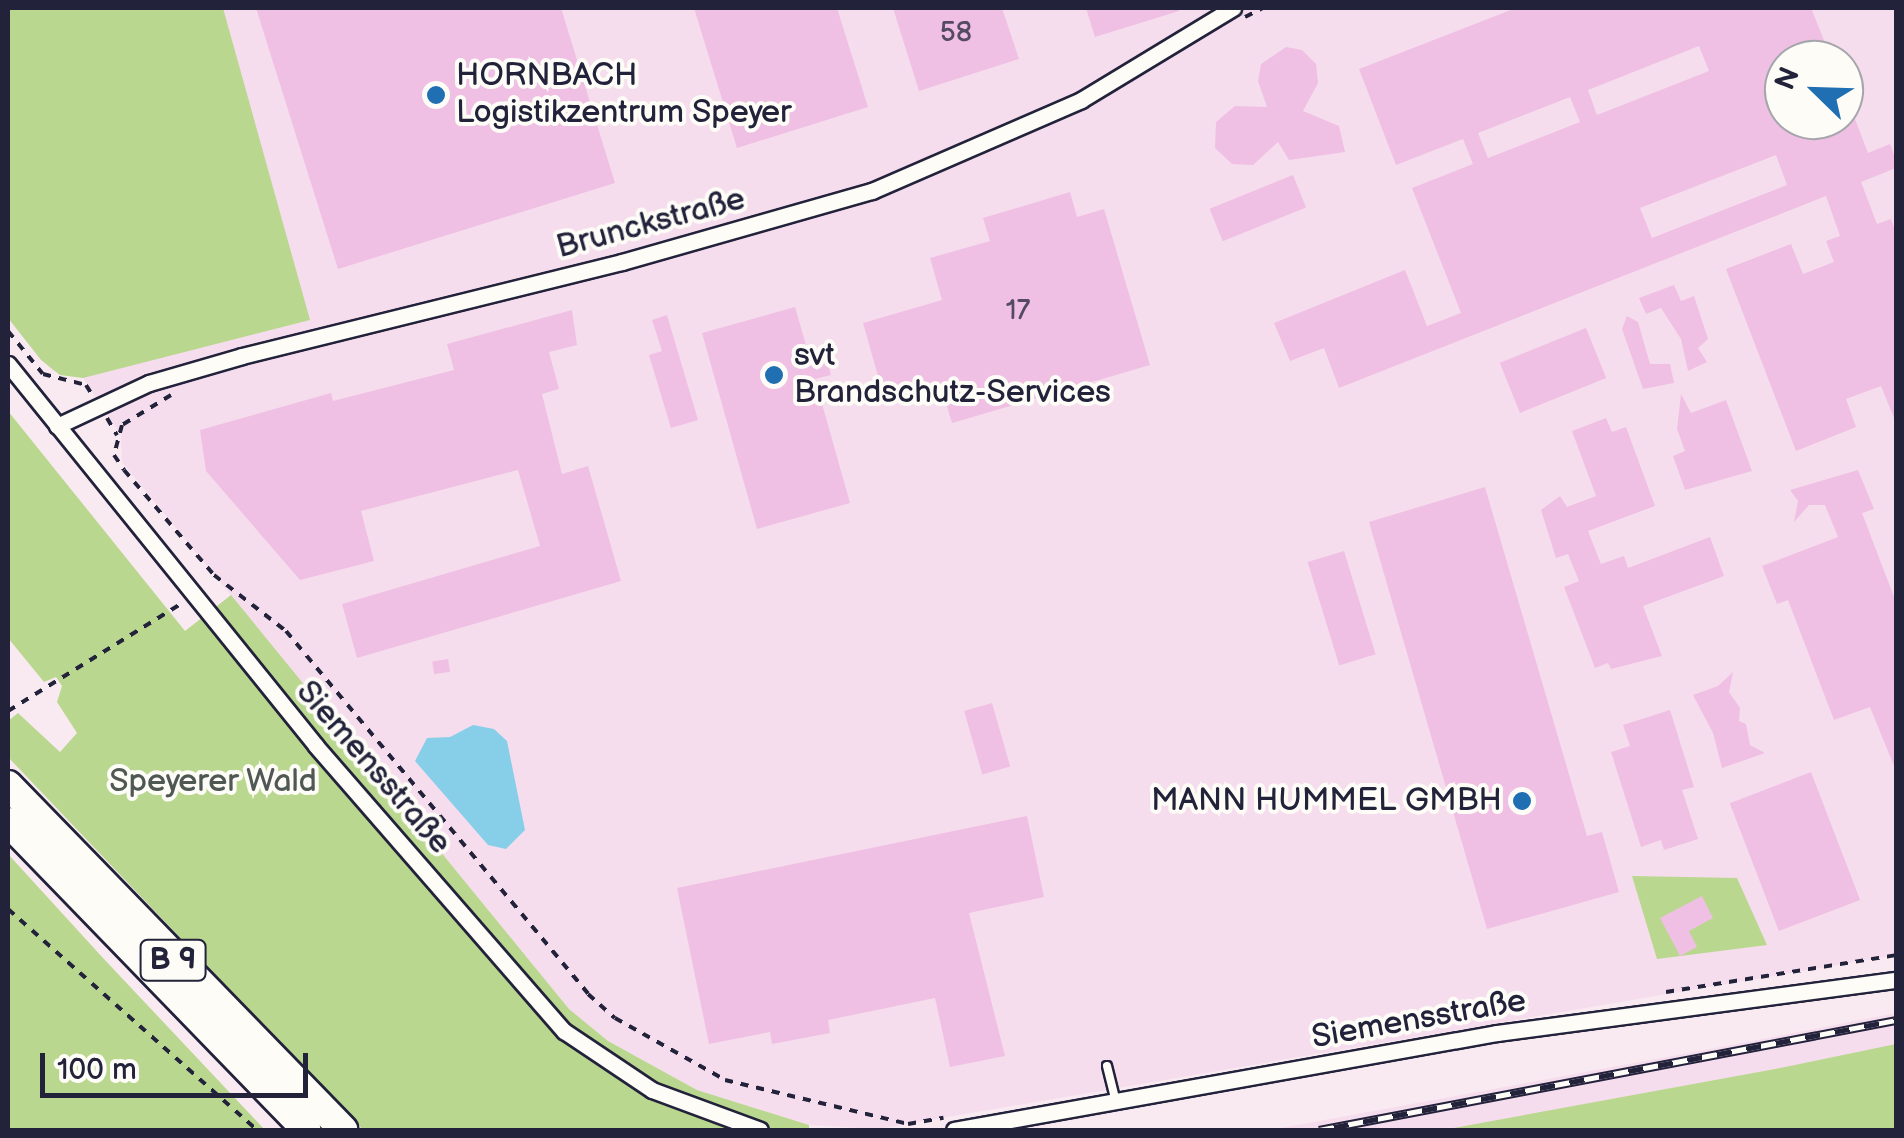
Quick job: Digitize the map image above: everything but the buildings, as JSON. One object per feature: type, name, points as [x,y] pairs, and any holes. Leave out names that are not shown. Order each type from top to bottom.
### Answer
[{"type":"highway","name":"B 9","points":[[8,785],[343,1130]]},
{"type":"highway","name":"B 9","points":[[8,822],[306,1130]]},
{"type":"street","name":"Brunckstraße","points":[[58,426],[150,383],[242,356],[622,262],[872,191],[1080,100],[1207,13],[1234,8]]},
{"type":"street","name":"Siemensstraße","points":[[8,364],[192,596],[564,1031],[652,1090],[760,1130]]},
{"type":"street","name":"Siemensstraße","points":[[954,1130],[1498,1033],[1896,980]]},
{"type":"lane","points":[[1107,1066],[1116,1101]]},
{"type":"path","points":[[8,331],[44,374],[86,385],[117,436],[114,455],[124,470],[214,575],[286,632],[615,1018],[724,1080],[908,1124],[929,1120]]},
{"type":"path","points":[[8,710],[192,596]]},
{"type":"path","points":[[8,909],[257,1130]]},
{"type":"shaded area","points":[[8,8],[1896,8],[1896,955],[878,1129],[809,1125],[697,1090],[608,1041],[569,1009],[122,462],[121,435],[83,378],[52,371],[8,318]]},
{"type":"shaded area","points":[[1896,1013],[1896,1130],[1270,1130],[1721,1047]]},
{"type":"green space","points":[[8,8],[223,8],[310,320],[83,378],[60,375],[41,360],[8,318]]},
{"type":"green space","name":"Speyerer Wald","points":[[8,411],[185,631],[231,595],[569,1009],[608,1041],[697,1090],[809,1125],[809,1130],[363,1130],[8,757],[8,721],[18,713],[60,752],[77,733],[57,702],[62,686],[56,677],[44,682],[8,638]]},
{"type":"green space","points":[[8,854],[103,958],[265,1130],[8,1130]]},
{"type":"green space","points":[[1632,876],[1737,878],[1767,945],[1657,959]]},
{"type":"green space","points":[[1896,1044],[1896,1130],[1443,1130],[1775,1069]]},
{"type":"water","points":[[473,725],[494,729],[507,741],[525,830],[506,849],[488,845],[415,761],[427,738],[450,737]]},
{"type":"railway","points":[[1319,1130],[1896,1020]]},
{"type":"place","name":"HORNBACH Logistikzentrum Speyer","points":[[436,95]]},
{"type":"place","name":"svt Brandschutz-Services","points":[[774,375]]},
{"type":"place","name":"MANN HUMMEL GMBH","points":[[1522,801]]}]
